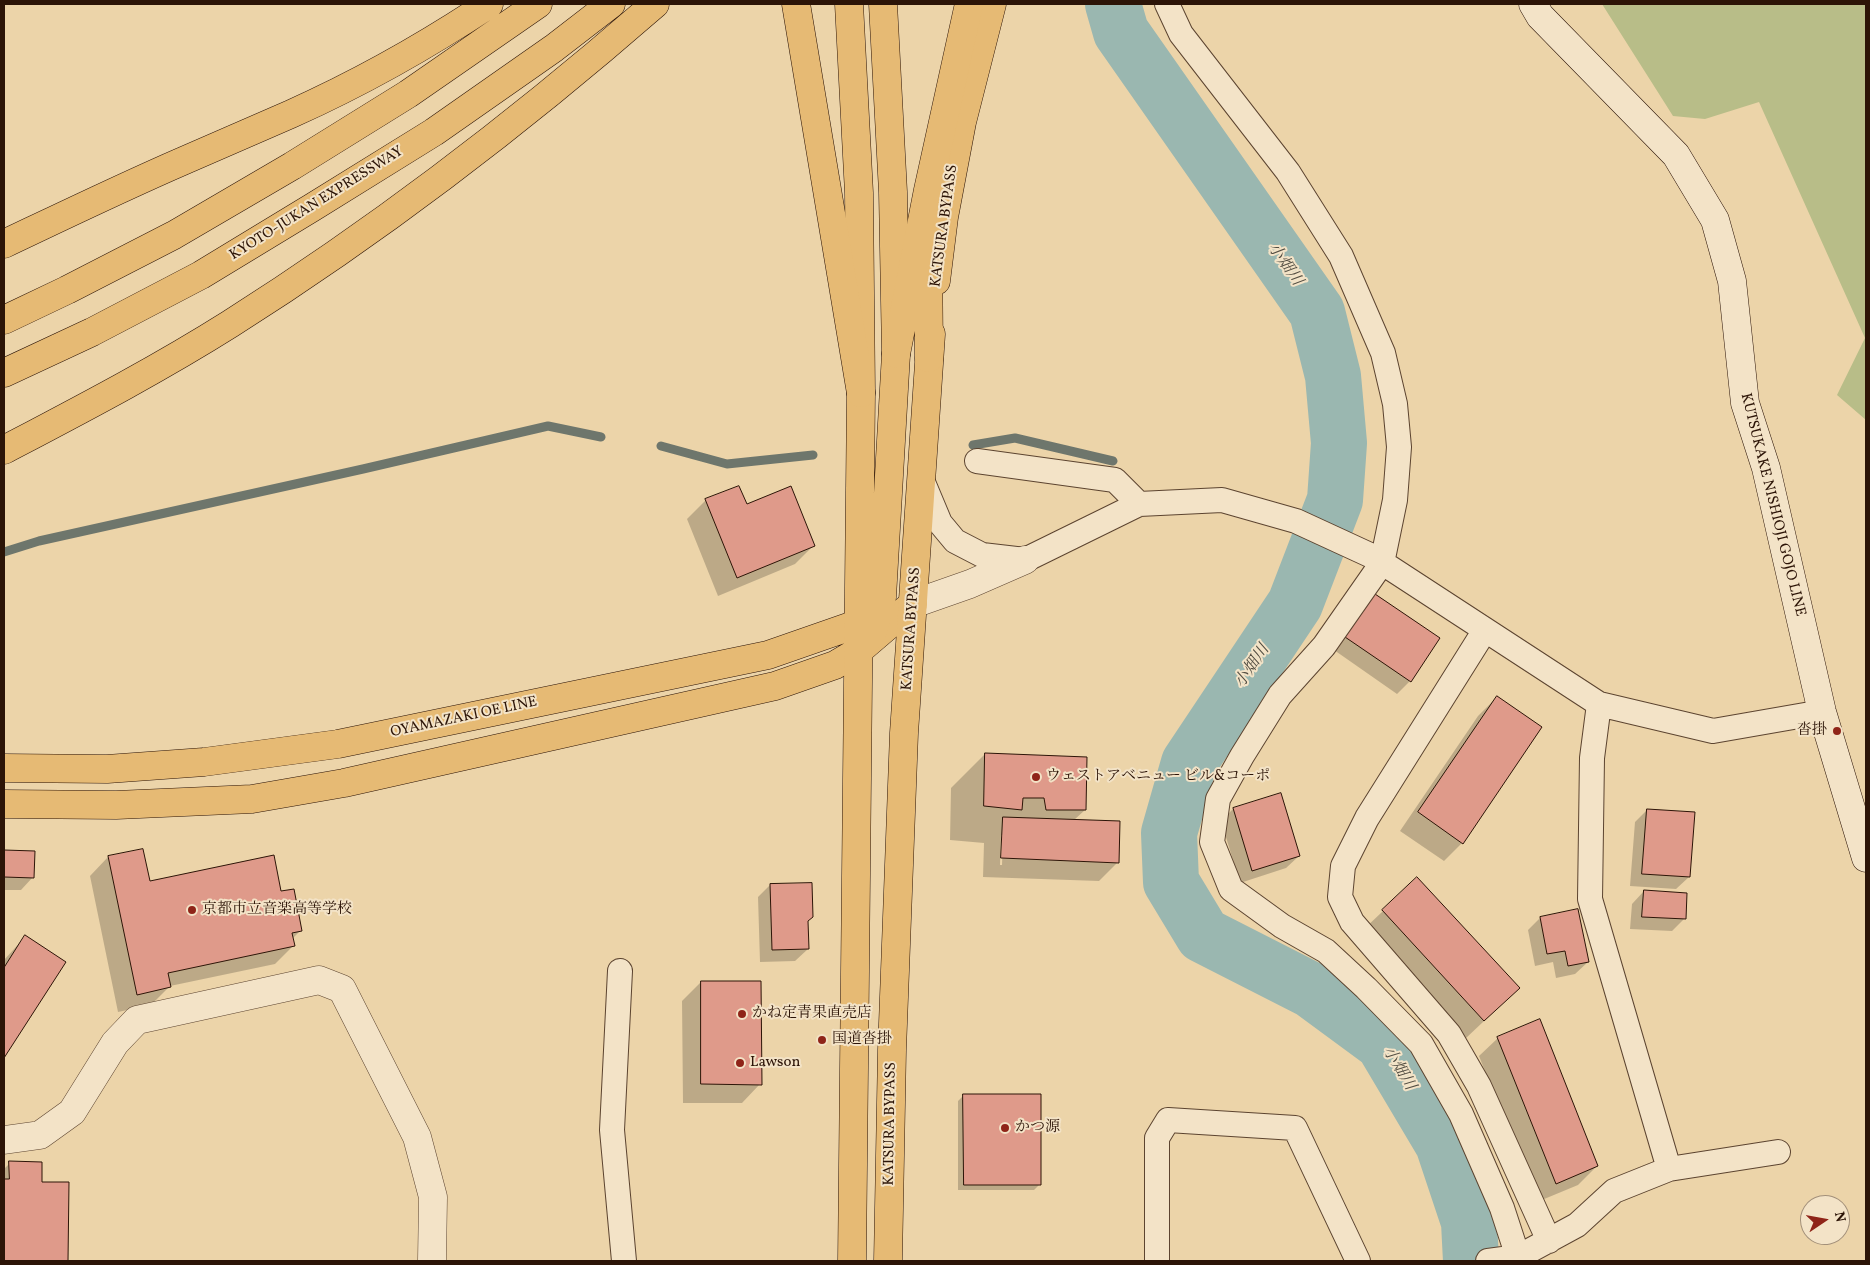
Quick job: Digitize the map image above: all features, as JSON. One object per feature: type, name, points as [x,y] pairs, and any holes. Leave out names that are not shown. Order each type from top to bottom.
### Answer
[{"type":"main road","points":[[4,244],[348,87],[399,60],[490,4]]},
{"type":"main road","points":[[4,320],[174,235],[283,171],[408,94],[538,4]]},
{"type":"main road","name":"KYOTO-JUKAN EXPRESSWAY","points":[[4,373],[92,332],[201,275],[313,207],[434,132],[554,48],[611,4]]},
{"type":"main road","points":[[4,450],[99,400],[228,325],[366,234],[444,177],[602,50],[655,4]]},
{"type":"main road","points":[[796,4],[860,393]]},
{"type":"main road","points":[[849,4],[858,193],[860,393],[868,620],[873,631],[857,652],[852,1261]]},
{"type":"main road","points":[[868,620],[882,597],[896,354],[893,192],[883,4]]},
{"type":"main road","points":[[896,354],[928,190],[969,4]]},
{"type":"main road","name":"KATSURA BYPASS","points":[[888,1261],[894,1011],[904,733],[929,358],[944,217],[962,122],[992,4]]},
{"type":"main road","name":"KUTSUKAKE NISHIOJI GOJO LINE","points":[[1533,4],[1540,16],[1676,155],[1715,220],[1732,281],[1745,403],[1766,468],[1822,712],[1866,858]]},
{"type":"main road","points":[[928,190],[929,358]]},
{"type":"main road","points":[[4,804],[116,805],[252,799],[344,784],[774,686],[835,665],[857,652],[913,604],[970,584],[1025,560]]},
{"type":"main road","name":"OYAMAZAKI OE LINE","points":[[4,768],[107,769],[204,762],[338,744],[768,655],[913,604]]},
{"type":"main road","points":[[4,1140],[40,1135],[72,1112],[115,1043],[137,1020],[319,980],[342,989],[417,1137],[432,1197],[432,1261]]},
{"type":"street","points":[[1167,4],[1181,34],[1288,172],[1335,248],[1383,353],[1395,404],[1398,447],[1394,500],[1377,559],[1324,646],[1280,695],[1218,799],[1212,842],[1231,889],[1282,926],[1326,951],[1366,988],[1421,1044],[1461,1114],[1502,1208],[1503,1259],[1549,1240],[1577,1225],[1614,1191],[1669,1169],[1778,1152]]},
{"type":"street","points":[[977,461],[1115,480],[1139,504]]},
{"type":"street","points":[[922,480],[940,523],[955,541],[982,555],[1025,560],[1139,504],[1222,500],[1296,521],[1377,559],[1599,704],[1713,730],[1822,712]]},
{"type":"street","points":[[1485,630],[1367,818],[1343,866],[1340,897],[1352,922],[1448,1034],[1478,1086],[1549,1240]]},
{"type":"street","points":[[1599,704],[1592,758],[1590,899],[1669,1169]]},
{"type":"street","points":[[620,971],[612,1130],[624,1261]]},
{"type":"street","points":[[1157,1261],[1157,1138],[1168,1120],[1295,1128],[1358,1261]]},
{"type":"green space","points":[[1602,4],[1866,4],[1866,420],[1837,395],[1865,338],[1759,102],[1705,119],[1673,116]]},
{"type":"building","points":[[739,486],[747,504],[791,486],[815,546],[737,578],[705,499]]},
{"type":"building","points":[[1375,594],[1440,638],[1411,682],[1345,637]]},
{"type":"building","points":[[1497,696],[1542,727],[1463,844],[1418,812]]},
{"type":"building","name":"ウェストアベニュー ビル&コーポ","points":[[985,753],[1087,757],[1086,810],[1046,810],[1044,798],[1023,798],[1022,810],[984,806]]},
{"type":"building","points":[[1281,793],[1300,856],[1252,871],[1233,808]]},
{"type":"building","points":[[1647,809],[1695,812],[1690,877],[1642,874]]},
{"type":"building","points":[[1003,817],[1120,821],[1119,863],[1001,858]]},
{"type":"building","points":[[143,849],[150,881],[274,855],[281,891],[294,889],[302,931],[292,933],[295,946],[168,973],[171,987],[137,995],[108,856]]},
{"type":"building","points":[[4,850],[35,851],[34,878],[4,877]]},
{"type":"building","points":[[1417,877],[1520,988],[1484,1021],[1382,910]]},
{"type":"building","points":[[812,883],[813,917],[808,921],[809,949],[772,950],[770,884]]},
{"type":"building","points":[[1644,890],[1687,893],[1686,919],[1642,917]]},
{"type":"building","points":[[1578,909],[1589,962],[1568,966],[1565,951],[1547,954],[1540,917]]},
{"type":"building","points":[[25,935],[66,962],[4,1058],[4,968]]},
{"type":"building","points":[[701,981],[761,981],[762,1085],[701,1084]]},
{"type":"building","points":[[1540,1019],[1598,1166],[1556,1184],[1497,1037]]},
{"type":"building","points":[[963,1094],[1041,1094],[1041,1185],[964,1185]]},
{"type":"building","points":[[9,1161],[42,1162],[42,1182],[69,1182],[68,1261],[4,1261],[4,1179],[9,1179]]},
{"type":"waterway","name":"小畑川","points":[[1113,4],[1121,32],[1317,312],[1333,376],[1339,443],[1335,500],[1295,604],[1189,763],[1169,833],[1171,882],[1203,935],[1311,990],[1383,1043],[1443,1144],[1469,1222],[1471,1261]]},
{"type":"waterway","points":[[4,552],[39,541],[548,426],[601,437]]},
{"type":"waterway","points":[[973,445],[1015,438],[1113,461]]},
{"type":"waterway","points":[[661,446],[727,464],[813,455]]},
{"type":"place","name":"沓掛","points":[[1837,731]]},
{"type":"place","name":"ウェストアベニュー ビル&コーポ","points":[[1036,777]]},
{"type":"place","name":"京都市立音楽高等学校","points":[[192,910]]},
{"type":"place","name":"かね定青果直売店","points":[[742,1014]]},
{"type":"place","name":"国道沓掛","points":[[822,1040]]},
{"type":"place","name":"Lawson","points":[[740,1063]]},
{"type":"place","name":"かつ源","points":[[1005,1128]]}]
